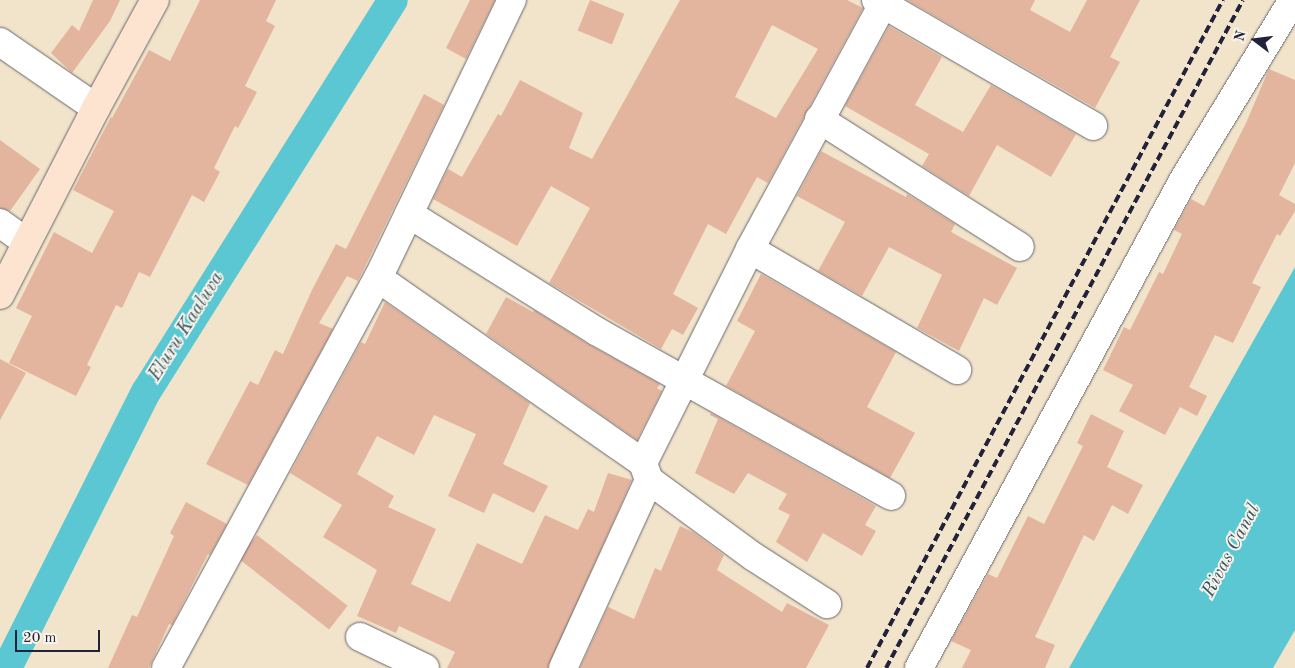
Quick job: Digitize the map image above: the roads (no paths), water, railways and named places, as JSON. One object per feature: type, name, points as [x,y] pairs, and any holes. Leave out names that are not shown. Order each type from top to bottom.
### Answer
[{"type":"street","points":[[0,295],[96,108],[155,0]]},
{"type":"street","points":[[166,668],[378,278],[512,0]]},
{"type":"street","points":[[919,668],[1184,179],[1293,0]]},
{"type":"street","points":[[563,668],[685,380],[750,249],[881,1],[1094,126]]},
{"type":"street","points":[[0,42],[96,108]]},
{"type":"street","points":[[819,119],[1020,248]]},
{"type":"street","points":[[409,214],[596,331],[891,496]]},
{"type":"street","points":[[0,223],[26,242]]},
{"type":"street","points":[[750,249],[957,370]]},
{"type":"street","points":[[378,278],[646,472],[754,557],[828,604]]},
{"type":"street","points":[[360,637],[425,668]]},
{"type":"water","name":"Rivas Canal","points":[[1295,267],[1295,630],[1273,668],[1069,668]]},
{"type":"waterway","name":"Eluru Kaaluva","points":[[7,668],[146,392],[393,0]]},
{"type":"railway","points":[[867,668],[1223,0]]},
{"type":"railway","points":[[886,668],[1243,0]]}]
